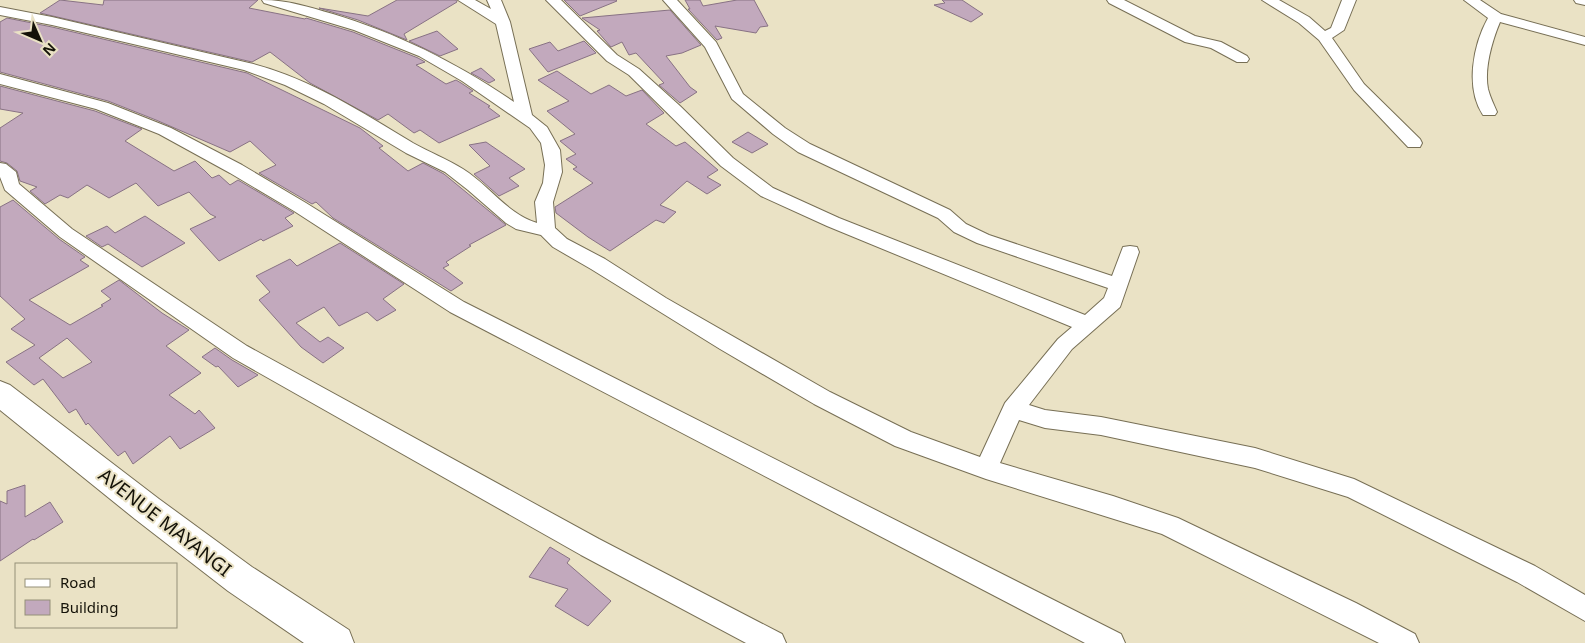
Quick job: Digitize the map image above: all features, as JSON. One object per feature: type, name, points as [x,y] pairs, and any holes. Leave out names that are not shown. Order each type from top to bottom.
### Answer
[{"type":"street","points":[[269,0],[335,20],[413,49],[443,63],[525,117],[546,134],[550,142],[554,169],[544,202],[546,230]]},
{"type":"street","points":[[465,0],[504,22]]},
{"type":"street","points":[[494,0],[504,22],[525,117]]},
{"type":"street","points":[[553,0],[612,58],[634,72],[674,109],[726,162],[767,192],[850,229],[1088,324]]},
{"type":"street","points":[[670,0],[711,45],[737,96],[779,131],[804,148],[944,214],[960,228],[983,239],[1119,285]]},
{"type":"street","points":[[1269,0],[1304,20],[1324,37],[1359,87],[1414,144]]},
{"type":"street","points":[[1324,37],[1337,30],[1349,0]]},
{"type":"street","points":[[1470,0],[1496,17],[1585,41]]},
{"type":"street","points":[[1581,0],[1585,1]]},
{"type":"street","points":[[1123,1],[1190,39],[1216,46],[1242,59]]},
{"type":"street","points":[[0,11],[62,23],[274,74],[330,100],[388,133],[406,146],[427,155],[465,178],[506,214],[526,226],[533,230],[546,230],[560,243],[598,264],[659,303],[822,398],[903,439],[986,469],[1114,507],[1169,526],[1347,612],[1406,643]]},
{"type":"street","points":[[1490,112],[1480,88],[1480,80],[1485,41],[1496,17]]},
{"type":"street","points":[[0,79],[102,106],[165,131],[292,202],[457,307],[1112,643]]},
{"type":"street","points":[[0,168],[10,176],[11,186],[66,233],[240,352],[582,542],[773,643]]},
{"type":"street","points":[[986,469],[1013,409],[1065,344],[1112,302],[1130,252]]},
{"type":"street","name":"AVENUE MAYANGI","points":[[0,393],[240,580],[336,643]]},
{"type":"street","points":[[1013,409],[1045,419],[1101,426],[1255,458],[1354,489],[1526,574],[1585,609]]},
{"type":"building","points":[[60,0],[103,5],[104,0],[258,0],[249,8],[306,18],[353,32],[418,58],[425,62],[416,65],[446,84],[456,80],[461,83],[473,91],[469,93],[490,106],[488,107],[500,116],[439,143],[420,130],[414,133],[388,114],[378,120],[310,83],[270,52],[252,62],[40,13]]},
{"type":"building","points":[[397,0],[456,0],[457,2],[404,34],[407,40],[358,20],[319,8],[368,16]]},
{"type":"building","points":[[564,0],[616,0],[617,1],[580,16]]},
{"type":"building","points":[[685,0],[700,0],[703,6],[737,0],[754,0],[768,26],[760,27],[756,33],[715,26],[722,38],[717,40],[688,9],[690,9]]},
{"type":"building","points":[[942,0],[962,0],[983,14],[971,22],[934,5],[945,3]]},
{"type":"building","points":[[670,10],[701,45],[682,53],[666,56],[690,87],[697,92],[680,103],[659,85],[664,83],[636,53],[629,55],[622,42],[611,47],[597,31],[600,30],[582,18]]},
{"type":"building","points":[[7,18],[247,73],[360,128],[383,146],[379,148],[408,171],[423,163],[444,174],[506,225],[469,245],[471,246],[446,262],[449,265],[443,268],[463,283],[451,291],[333,218],[316,202],[312,204],[259,173],[276,165],[250,141],[230,152],[108,101],[0,72],[0,22]]},
{"type":"building","points":[[437,31],[458,49],[440,56],[409,41]]},
{"type":"building","points":[[584,41],[596,53],[548,72],[529,49],[550,42],[558,51]]},
{"type":"building","points":[[481,68],[495,80],[489,83],[471,73]]},
{"type":"building","points":[[557,71],[591,94],[609,85],[626,96],[642,90],[664,113],[646,124],[676,146],[685,142],[718,170],[707,177],[721,185],[707,194],[687,181],[660,205],[676,212],[664,223],[656,220],[610,251],[588,237],[556,213],[555,207],[593,183],[573,169],[577,167],[566,159],[576,154],[560,141],[575,134],[547,111],[569,101],[538,80]]},
{"type":"building","points":[[0,86],[95,111],[142,129],[125,141],[174,171],[195,161],[212,178],[219,175],[230,185],[238,180],[294,213],[285,218],[293,226],[263,241],[261,239],[219,261],[190,229],[216,217],[210,214],[189,192],[158,206],[136,183],[109,198],[87,185],[68,198],[60,195],[45,204],[30,191],[37,187],[20,181],[17,171],[7,163],[0,161],[0,128],[23,113],[0,109]]},
{"type":"building","points":[[748,132],[768,144],[752,153],[732,142]]},
{"type":"building","points":[[486,142],[525,169],[509,178],[519,186],[499,196],[474,174],[490,166],[469,145]]},
{"type":"building","points":[[13,200],[59,239],[85,257],[80,260],[89,266],[29,300],[70,325],[103,306],[101,305],[111,299],[101,291],[119,280],[162,313],[189,330],[166,346],[201,373],[169,395],[195,414],[199,410],[215,428],[180,449],[170,436],[133,464],[125,451],[118,456],[88,423],[86,425],[76,409],[69,413],[43,379],[34,385],[6,362],[35,345],[11,329],[25,319],[0,296],[0,207]],"holes":[[[67,338],[92,362],[63,378],[39,358]]]},
{"type":"building","points":[[145,216],[185,243],[142,267],[108,244],[102,247],[86,236],[107,226],[115,233]]},
{"type":"building","points":[[340,243],[404,284],[383,299],[396,310],[377,321],[367,312],[339,326],[324,307],[296,323],[320,342],[328,337],[344,348],[323,363],[301,347],[259,300],[270,292],[256,276],[290,259],[297,266]]},
{"type":"building","points":[[215,348],[258,375],[238,387],[218,366],[216,367],[202,357]]},
{"type":"building","points":[[25,485],[25,517],[50,502],[63,522],[0,561],[0,501],[7,504],[7,491]]},
{"type":"building","points":[[550,547],[570,559],[567,563],[611,601],[588,626],[555,606],[568,589],[529,577]]}]
